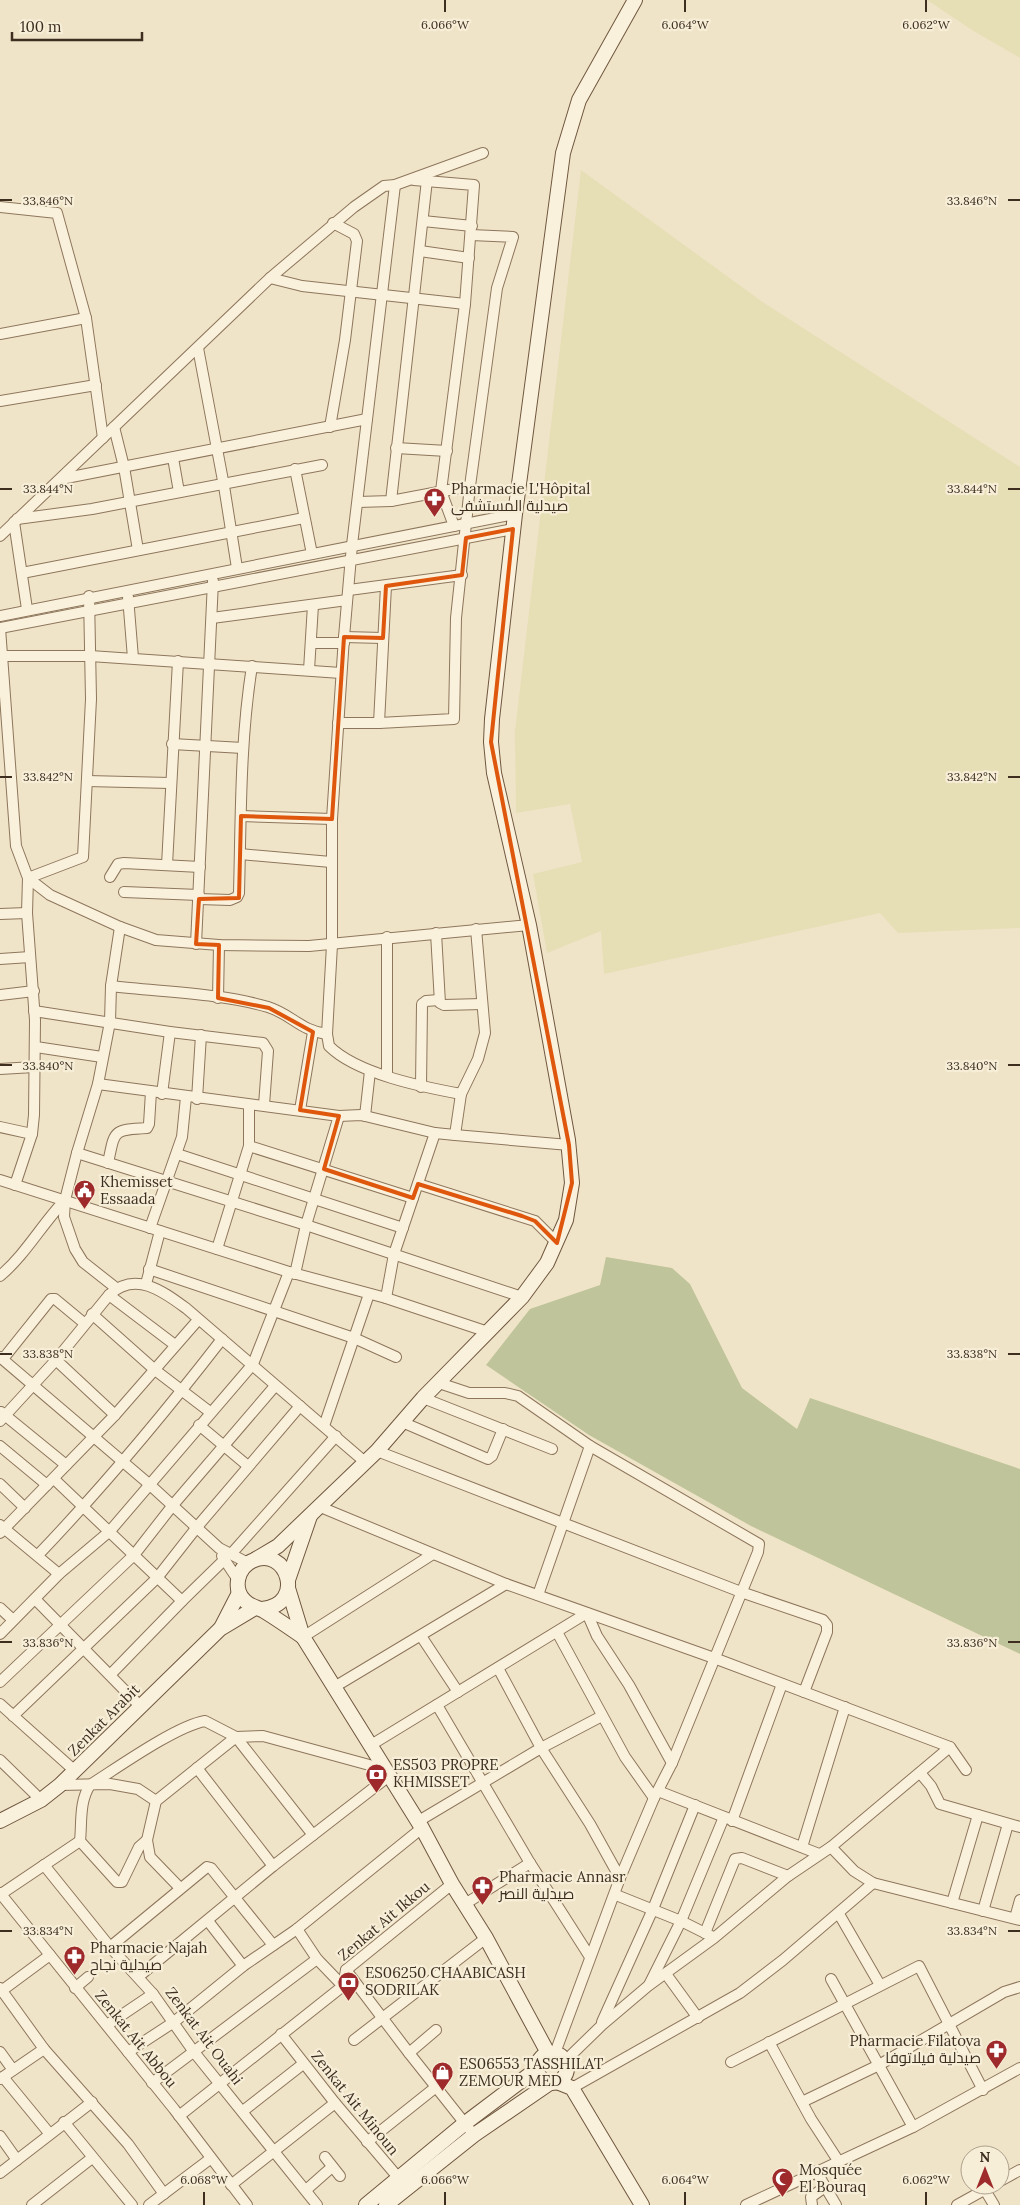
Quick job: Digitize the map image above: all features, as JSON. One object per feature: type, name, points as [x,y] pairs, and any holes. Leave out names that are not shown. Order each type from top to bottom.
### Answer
[{"type":"main road","points":[[220,1629],[238,1586],[241,1570],[252,1561],[278,1546],[377,1451],[423,1398],[522,1297],[547,1263],[566,1220],[572,1183],[569,1145],[528,925],[496,783],[491,742],[494,696],[513,529],[554,210],[565,143],[579,100],[635,0]]},
{"type":"main road","points":[[220,1629],[259,1608],[277,1604],[284,1598],[314,1510]]},
{"type":"main road","points":[[252,1561],[273,1560],[280,1565],[288,1584],[303,1636],[336,1686],[420,1825],[452,1884],[566,2073],[403,2184],[366,2205]]},
{"type":"main road","points":[[238,1586],[243,1600],[303,1636]]},
{"type":"main road","name":"Zenkat Arabit","points":[[0,1821],[41,1800],[75,1772],[220,1629]]},
{"type":"main road","points":[[556,2056],[541,2057],[537,2069],[538,2075],[572,2088],[642,2205]]},
{"type":"main road","points":[[386,2205],[403,2184],[464,2124],[537,2069]]},
{"type":"street","points":[[0,536],[270,278],[333,223],[386,185],[395,185],[483,153]]},
{"type":"street","points":[[405,180],[427,180],[474,185],[469,258],[441,492],[454,526]]},
{"type":"street","points":[[390,501],[427,180]]},
{"type":"street","points":[[395,185],[352,545],[341,673],[332,819],[332,945],[327,1034],[329,1046],[334,1051],[370,1071],[421,1086],[461,1094]]},
{"type":"street","points":[[0,207],[57,213],[86,318],[103,438]]},
{"type":"street","points":[[338,723],[379,724],[454,719],[456,618],[466,538],[470,486],[497,288],[513,238],[423,221]]},
{"type":"street","points":[[330,427],[345,340],[356,236],[333,223]]},
{"type":"street","points":[[420,251],[469,258]]},
{"type":"street","points":[[270,278],[302,286],[464,304]]},
{"type":"street","points":[[0,334],[86,318]]},
{"type":"street","points":[[198,348],[224,483],[237,568]]},
{"type":"street","points":[[0,401],[96,385]]},
{"type":"street","points":[[60,480],[218,450],[367,418]]},
{"type":"street","points":[[114,427],[124,467],[138,550]]},
{"type":"street","points":[[396,448],[447,451]]},
{"type":"street","points":[[173,458],[179,492]]},
{"type":"street","points":[[16,520],[130,502],[322,465]]},
{"type":"street","points":[[295,469],[312,554]]},
{"type":"street","points":[[358,502],[390,501],[470,486]]},
{"type":"street","points":[[0,616],[89,596],[515,514]]},
{"type":"street","points":[[22,573],[304,518]]},
{"type":"street","points":[[16,520],[27,609]]},
{"type":"street","points":[[15,1184],[32,1134],[36,1047],[34,992],[27,913],[28,878],[16,846],[4,656],[0,628],[513,529]]},
{"type":"street","points":[[196,944],[214,572]]},
{"type":"street","points":[[349,590],[462,575]]},
{"type":"street","points":[[379,724],[386,586]]},
{"type":"street","points":[[127,589],[133,658]]},
{"type":"street","points":[[28,878],[81,859],[87,781],[90,656],[89,596]]},
{"type":"street","points":[[212,618],[347,600]]},
{"type":"street","points":[[309,670],[313,605]]},
{"type":"street","points":[[311,643],[383,638]]},
{"type":"street","points":[[4,656],[133,658],[210,662],[341,673]]},
{"type":"street","points":[[167,865],[172,744],[178,661]]},
{"type":"street","points":[[124,892],[230,900],[237,898],[243,748],[246,705],[252,666]]},
{"type":"street","points":[[172,744],[243,748]]},
{"type":"street","points":[[87,781],[170,783]]},
{"type":"street","points":[[241,816],[332,819]]},
{"type":"street","points":[[240,854],[331,862]]},
{"type":"street","points":[[110,877],[121,863],[200,867]]},
{"type":"street","points":[[28,878],[50,895],[120,928],[156,940],[196,944],[219,946],[332,945],[387,937],[528,925]]},
{"type":"street","points":[[0,914],[27,913]]},
{"type":"street","points":[[120,928],[111,986],[110,1022],[98,1084],[76,1153],[65,1200],[64,1217],[75,1249],[83,1262],[175,1345]]},
{"type":"street","points":[[455,1134],[461,1094],[483,1046],[486,1034],[476,929]]},
{"type":"street","points":[[436,933],[439,1000],[444,1005],[482,1004]]},
{"type":"street","points":[[387,937],[387,1076]]},
{"type":"street","points":[[218,998],[219,946]]},
{"type":"street","points":[[0,959],[30,957]]},
{"type":"street","points":[[111,986],[218,998],[269,1008],[281,1012],[313,1032],[327,1034]]},
{"type":"street","points":[[0,995],[34,992]]},
{"type":"street","points":[[421,1086],[422,1004],[426,1001],[439,1000]]},
{"type":"street","points":[[34,1010],[170,1032],[259,1042],[266,1046],[268,1051],[264,1105]]},
{"type":"street","points":[[162,1094],[170,1032]]},
{"type":"street","points":[[300,1110],[313,1032]]},
{"type":"street","points":[[150,1228],[185,1124],[201,1035]]},
{"type":"street","points":[[36,1047],[102,1057]]},
{"type":"street","points":[[0,1068],[34,1067]]},
{"type":"street","points":[[365,1116],[370,1071]]},
{"type":"street","points":[[98,1084],[191,1098],[264,1105],[339,1116],[365,1116],[435,1133],[569,1145]]},
{"type":"street","points":[[108,1163],[115,1134],[119,1130],[147,1128],[149,1124],[151,1092]]},
{"type":"street","points":[[217,1249],[233,1203],[249,1146],[249,1105]]},
{"type":"street","points":[[0,1634],[36,1600],[59,1574],[110,1531],[253,1364],[292,1273],[339,1116]]},
{"type":"street","points":[[0,1127],[32,1134]]},
{"type":"street","points":[[386,1298],[394,1254],[435,1133]]},
{"type":"street","points":[[249,1146],[324,1168],[413,1198]]},
{"type":"street","points":[[76,1153],[306,1225],[522,1297]]},
{"type":"street","points":[[176,1154],[403,1228]]},
{"type":"street","points":[[0,1180],[292,1273],[386,1298],[488,1332]]},
{"type":"street","points":[[418,1184],[535,1221],[557,1243]]},
{"type":"street","points":[[0,1276],[23,1253],[48,1218],[65,1200]]},
{"type":"street","points":[[146,1284],[160,1231]]},
{"type":"street","points":[[149,1269],[354,1338],[396,1357]]},
{"type":"street","points":[[66,1465],[2,1416],[56,1360],[84,1322],[113,1291],[130,1284],[146,1284],[162,1290],[253,1364],[275,1386],[336,1436],[364,1462]]},
{"type":"street","points":[[324,1426],[370,1294]]},
{"type":"street","points":[[84,1322],[56,1299],[51,1299],[2,1358],[173,1505],[219,1548],[228,1557],[238,1586]]},
{"type":"street","points":[[92,1314],[181,1392],[210,1412]]},
{"type":"street","points":[[59,1574],[38,1555],[1,1529],[25,1508],[115,1415],[198,1320]]},
{"type":"street","points":[[38,1555],[85,1506],[181,1392],[222,1339]]},
{"type":"street","points":[[56,1360],[115,1415]]},
{"type":"street","points":[[439,1383],[469,1393],[512,1394],[590,1446],[759,1544],[758,1552],[672,1763],[620,1878],[616,1895],[590,1958],[556,2056]]},
{"type":"street","points":[[0,1682],[134,1555],[173,1505],[275,1386]]},
{"type":"street","points":[[423,1398],[552,1449]]},
{"type":"street","points":[[13,1716],[157,1578],[197,1527],[300,1406]]},
{"type":"street","points":[[402,1422],[488,1460],[492,1456],[503,1429]]},
{"type":"street","points":[[199,1425],[248,1466]]},
{"type":"street","points":[[110,1675],[228,1557],[336,1436]]},
{"type":"street","points":[[0,1446],[85,1506],[182,1601]]},
{"type":"street","points":[[538,1595],[590,1446]]},
{"type":"street","points":[[377,1451],[565,1522],[741,1592],[809,1614],[826,1622],[827,1632],[804,1692]]},
{"type":"street","points":[[0,1484],[25,1508]]},
{"type":"street","points":[[314,1510],[433,1554],[506,1584],[714,1658],[950,1747],[966,1770]]},
{"type":"street","points":[[303,1636],[433,1554]]},
{"type":"street","points":[[228,1557],[252,1561]]},
{"type":"street","points":[[336,1686],[506,1584]]},
{"type":"street","points":[[36,1600],[140,1706]]},
{"type":"street","points":[[0,1608],[13,1620]]},
{"type":"street","points":[[371,1745],[587,1613]]},
{"type":"street","points":[[587,1613],[596,1636],[629,1685],[672,1763]]},
{"type":"street","points":[[557,1632],[625,1758],[656,1795],[695,1805],[819,1854]]},
{"type":"street","points":[[421,1636],[458,1692]]},
{"type":"street","points":[[498,1668],[541,1748],[590,1824],[620,1878]]},
{"type":"street","points":[[648,1986],[728,1819],[782,1684]]},
{"type":"street","points":[[0,1704],[75,1772]]},
{"type":"street","points":[[437,1705],[530,1864],[590,1958]]},
{"type":"street","points":[[802,1847],[846,1707]]},
{"type":"street","points":[[128,2052],[174,2022],[243,1966],[297,1929],[420,1825],[541,1748],[602,1716]]},
{"type":"street","points":[[147,1840],[139,1848],[124,1878],[119,1883],[80,1841],[82,1801],[90,1785],[137,1756],[197,1723],[205,1721],[236,1737],[313,1835]]},
{"type":"street","points":[[180,1888],[150,1857],[147,1840],[156,1801],[236,1737],[263,1736],[387,1772]]},
{"type":"street","points":[[556,2056],[602,2024],[648,1986],[666,1974],[710,1936],[788,1876],[819,1854],[831,1848],[921,1774],[950,1747]]},
{"type":"street","points":[[0,1760],[41,1800]]},
{"type":"street","points":[[197,1768],[274,1866]]},
{"type":"street","points":[[138,1977],[313,1835],[387,1772]]},
{"type":"street","points":[[921,1774],[931,1786],[940,1804],[1020,1827]]},
{"type":"street","points":[[60,1785],[110,1784],[138,1789],[156,1801]]},
{"type":"street","points":[[602,2024],[653,1910],[695,1805]]},
{"type":"street","points":[[952,1903],[978,1816]]},
{"type":"street","points":[[983,1911],[1008,1824]]},
{"type":"street","points":[[0,1893],[80,1841]]},
{"type":"street","points":[[831,1848],[854,1871],[873,1883],[1018,1919],[1020,1900]]},
{"type":"street","points":[[710,1936],[735,1859],[742,1858],[788,1876]]},
{"type":"street","points":[[465,1904],[530,1864]]},
{"type":"street","name":"Zenkat Ait Ouahi","points":[[44,1865],[110,1947],[153,1994],[194,2052],[274,2149],[317,2205]]},
{"type":"street","points":[[110,1947],[207,1867],[211,1868],[273,1945]]},
{"type":"street","points":[[572,2088],[698,2018],[759,1979],[839,1914],[873,1883]]},
{"type":"street","name":"Zenkat Ait Ikkou","points":[[179,2116],[343,1986],[346,1970],[452,1884]]},
{"type":"street","name":"Zenkat Ait Abbou","points":[[0,1893],[75,1988],[107,2025],[247,2205]]},
{"type":"street","points":[[616,1895],[681,1920],[710,1936]]},
{"type":"street","points":[[839,1914],[880,1985]]},
{"type":"street","points":[[208,1921],[243,1966]]},
{"type":"street","points":[[297,1929],[317,1959],[343,1986]]},
{"type":"street","points":[[354,2040],[486,1938]]},
{"type":"street","points":[[50,1955],[1,1990],[44,2049],[128,2144],[164,2194]]},
{"type":"street","points":[[152,2083],[317,1959]]},
{"type":"street","points":[[731,2062],[919,1966],[951,2024],[983,2090]]},
{"type":"street","points":[[346,1970],[474,2135]]},
{"type":"street","points":[[666,1974],[698,2018]]},
{"type":"street","points":[[75,1988],[88,1977]]},
{"type":"street","points":[[830,1979],[880,2065],[913,2127]]},
{"type":"street","points":[[802,2102],[880,2065],[1004,1992],[1020,1987]]},
{"type":"street","points":[[107,2025],[153,1994]]},
{"type":"street","points":[[409,2053],[436,2030]]},
{"type":"street","name":"Zenkat Ait Minoun","points":[[281,2034],[303,2064],[403,2184]]},
{"type":"street","points":[[769,2042],[802,2102],[839,2162]]},
{"type":"street","points":[[44,2049],[2,2078],[49,2133]]},
{"type":"street","points":[[0,2052],[13,2070]]},
{"type":"street","points":[[243,2112],[303,2064]]},
{"type":"street","points":[[746,2205],[913,2127],[1020,2068]]},
{"type":"street","points":[[367,2142],[436,2087]]},
{"type":"street","points":[[0,2173],[49,2133],[92,2102]]},
{"type":"street","points":[[231,2185],[274,2149],[335,2103]]},
{"type":"street","points":[[64,2122],[132,2205]]},
{"type":"street","points":[[0,2136],[17,2160]]},
{"type":"street","points":[[325,2157],[340,2176]]},
{"type":"street","points":[[32,2205],[92,2158]]},
{"type":"street","points":[[153,2204],[210,2159]]},
{"type":"street","points":[[306,2190],[332,2167]]},
{"type":"street","points":[[816,2171],[836,2205]]},
{"type":"street","points":[[812,2205],[811,2196],[825,2187]]},
{"type":"street","points":[[957,2205],[975,2195]]},
{"type":"highlighted area","points":[[513,529],[491,742],[569,1145],[572,1183],[557,1243],[535,1221],[522,1216],[418,1184],[413,1198],[324,1169],[339,1116],[300,1110],[313,1032],[269,1008],[218,998],[219,945],[196,944],[199,899],[239,898],[241,816],[332,819],[344,637],[383,638],[386,586],[462,575],[466,538]]},
{"type":"shaded area","points":[[927,0],[1020,0],[1020,58],[972,30]]},
{"type":"shaded area","points":[[581,170],[764,303],[1020,467],[1020,928],[898,933],[880,913],[604,974],[601,931],[547,953],[533,874],[582,862],[570,804],[516,813],[515,731]]},
{"type":"green space","points":[[606,1257],[672,1268],[690,1284],[742,1388],[797,1429],[810,1398],[1020,1469],[1020,1654],[751,1526],[589,1435],[486,1365],[530,1309],[600,1285]]},
{"type":"place","name":"Pharmacie L'Hôpital صيدلية المستشفى","points":[[435,517]]},
{"type":"place","name":"Khemisset Essaada","points":[[84,1210]]},
{"type":"place","name":"ES503 PROPRE KHMISSET","points":[[377,1793]]},
{"type":"place","name":"Pharmacie Annasr صيدلية النصر","points":[[483,1905]]},
{"type":"place","name":"Pharmacie Najah صيدلية نجاح","points":[[74,1976]]},
{"type":"place","name":"ES06250 CHAABICASH SODRILAK","points":[[349,2001]]},
{"type":"place","name":"Pharmacie Filatova صيدلية فيلاتوفا","points":[[997,2069]]},
{"type":"place","name":"ES06553 TASSHILAT ZEMOUR MED","points":[[443,2092]]},
{"type":"place","name":"Mosquée El Bouraq","points":[[783,2198]]}]
